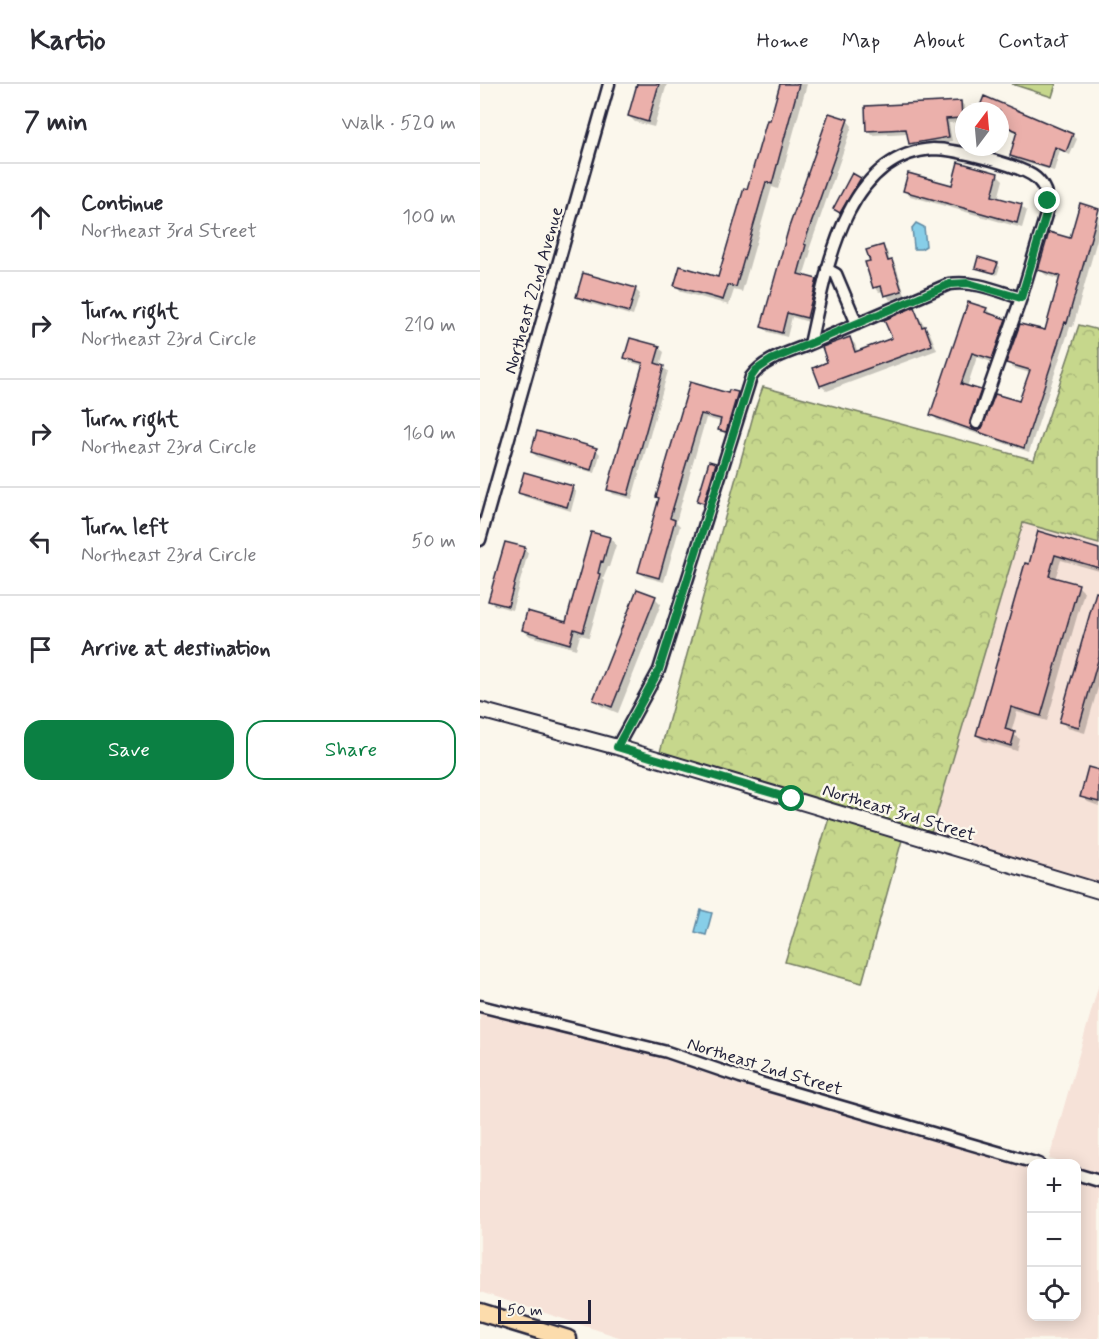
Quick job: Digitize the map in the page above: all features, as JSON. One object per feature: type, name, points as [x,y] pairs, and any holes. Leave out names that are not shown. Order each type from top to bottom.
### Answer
[{"type":"main road","points":[[480,1312],[568,1339]]},
{"type":"street","name":"Northeast 22nd Avenue","points":[[480,540],[609,84]]},
{"type":"street","points":[[810,344],[827,269],[839,235],[865,185],[885,165],[909,152],[933,149],[957,151],[1027,171],[1044,187],[1048,208],[1021,298],[977,423]]},
{"type":"street","points":[[827,269],[836,274],[857,324]]},
{"type":"street","points":[[617,747],[659,670],[751,377],[756,370],[771,360],[950,284],[968,283],[1021,298]]},
{"type":"street","name":"Northeast 3rd Street","points":[[480,710],[617,747],[1099,891]]},
{"type":"street","name":"Northeast 2nd Street","points":[[480,1006],[667,1052],[740,1077],[1027,1161]]},
{"type":"street","points":[[1081,1175],[1099,1181]]},
{"type":"shaded area","points":[[1023,523],[1099,544],[1099,884],[931,833]]},
{"type":"shaded area","points":[[1099,984],[1099,1173],[1081,1168],[1081,1159],[1049,1159]]},
{"type":"shaded area","points":[[480,1013],[665,1059],[738,1084],[1027,1168],[1027,1321],[1081,1321],[1081,1183],[1099,1188],[1099,1339],[625,1339],[480,1292]]},
{"type":"green space","points":[[1012,84],[1056,84],[1052,97]]},
{"type":"green space","points":[[1079,325],[1099,330],[1099,544],[1023,523],[931,833],[660,752],[763,387],[1034,460]]},
{"type":"green space","points":[[829,818],[902,840],[862,983],[785,962]]},
{"type":"water","points":[[916,223],[924,227],[926,246],[921,249],[914,249],[912,228]]},
{"type":"water","points":[[701,910],[712,913],[706,935],[695,932]]},
{"type":"building","points":[[637,84],[659,84],[648,122],[628,116]]},
{"type":"building","points":[[780,84],[799,84],[772,184],[766,182],[736,287],[728,285],[723,300],[674,286],[680,266],[718,277],[744,188],[747,189]]},
{"type":"building","points":[[984,96],[998,102],[982,102]]},
{"type":"building","points":[[961,101],[961,102],[955,102],[955,118],[946,119],[949,137],[909,144],[906,129],[866,131],[865,106]]},
{"type":"building","points":[[1009,107],[1073,134],[1066,152],[1055,147],[1049,168],[1010,156],[1017,131],[1009,128]]},
{"type":"building","points":[[829,113],[848,119],[804,244],[806,245],[798,274],[817,279],[807,318],[787,313],[782,333],[761,327],[789,227]]},
{"type":"building","points":[[958,162],[998,173],[992,196],[1022,204],[1017,223],[903,191],[908,173],[952,185]]},
{"type":"building","points":[[852,173],[861,178],[840,213],[833,209]]},
{"type":"building","points":[[1080,203],[1099,209],[1067,323],[1065,322],[1024,448],[930,415],[968,302],[987,308],[985,312],[1006,319],[992,359],[972,353],[961,384],[981,390],[970,421],[971,427],[978,430],[982,428],[995,394],[1019,401],[1030,370],[1006,363],[1020,324],[1045,330],[1060,276],[1038,270],[1049,232],[1070,238]]},
{"type":"building","points":[[883,245],[888,261],[892,260],[902,291],[884,296],[881,286],[873,288],[865,262],[870,261],[866,250]]},
{"type":"building","points":[[978,257],[998,263],[994,273],[975,268]]},
{"type":"building","points":[[583,273],[636,288],[629,312],[576,297]]},
{"type":"building","points":[[914,307],[922,327],[925,326],[932,345],[820,386],[813,368],[827,362],[822,347],[850,337],[855,352],[892,338],[884,320]]},
{"type":"building","points":[[630,338],[660,346],[655,363],[664,366],[628,495],[607,490],[643,363],[624,358]]},
{"type":"building","points":[[690,382],[728,393],[729,390],[738,392],[726,432],[718,430],[721,419],[701,414],[670,518],[675,520],[659,578],[638,572],[659,498],[656,497]]},
{"type":"building","points":[[537,431],[597,448],[591,470],[531,452]]},
{"type":"building","points":[[709,461],[716,463],[704,503],[697,501]]},
{"type":"building","points":[[524,472],[573,486],[567,507],[518,493]]},
{"type":"building","points":[[1038,531],[1099,549],[1099,568],[1055,555],[1049,576],[1079,584],[1041,716],[1011,707],[1005,729],[1015,732],[1011,746],[976,735],[1025,563],[1029,564]]},
{"type":"building","points":[[591,532],[610,537],[603,562],[601,561],[598,573],[600,574],[583,632],[574,629],[570,644],[522,630],[527,611],[566,622]]},
{"type":"building","points":[[505,542],[525,547],[508,606],[488,601]]},
{"type":"building","points":[[637,589],[656,596],[612,707],[593,700]]},
{"type":"building","points":[[1096,592],[1099,593],[1099,657],[1079,727],[1059,722]]},
{"type":"building","points":[[1088,767],[1099,770],[1099,802],[1080,797]]},
{"type":"route","points":[[792,799],[617,747],[659,670],[751,377],[763,364],[771,360],[950,284],[968,283],[1021,298],[1048,208],[1048,201]]}]
